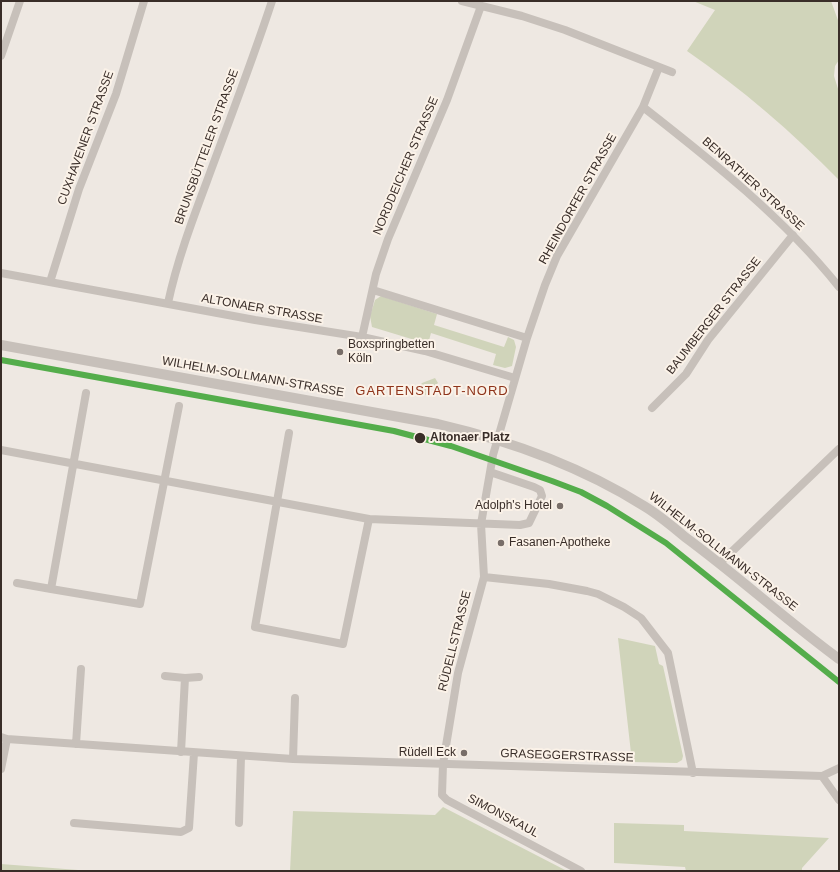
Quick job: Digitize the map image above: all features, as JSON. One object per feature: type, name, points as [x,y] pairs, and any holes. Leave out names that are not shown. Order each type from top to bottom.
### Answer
[{"type":"street","points":[[1,56],[20,1]]},
{"type":"street","name":"CUXHAVENER STRASSE","points":[[50,282],[79,189],[116,94],[144,1]]},
{"type":"street","name":"BRUNSBÜTTELER STRASSE","points":[[168,303],[173,280],[187,236],[256,52],[272,1]]},
{"type":"street","points":[[462,1],[522,16],[565,30],[672,72]]},
{"type":"street","name":"NORDDEICHER STRASSE","points":[[362,337],[373,290],[388,239],[448,100],[481,6]]},
{"type":"street","name":"RHEINDORFER STRASSE","points":[[499,439],[515,378],[545,285],[558,256],[644,107],[659,67]]},
{"type":"street","name":"BENRATHER STRASSE","points":[[644,107],[703,154],[793,236],[839,287]]},
{"type":"street","name":"BAUMBERGER STRASSE","points":[[652,408],[686,374],[708,340],[793,236]]},
{"type":"street","name":"ALTONAER STRASSE","points":[[1,274],[168,303],[255,320],[362,337],[425,351],[515,378]]},
{"type":"street","points":[[373,290],[527,338]]},
{"type":"street","name":"WILHELM-SOLLMANN-STRASSE","points":[[1,345],[424,422],[499,439],[538,453],[593,476],[646,507],[720,563],[839,659]]},
{"type":"street","points":[[51,589],[86,393]]},
{"type":"street","points":[[17,583],[140,604],[179,406]]},
{"type":"street","points":[[289,433],[255,627],[343,644],[369,519]]},
{"type":"street","name":"RÜDELLSTRASSE","points":[[443,764],[458,673],[484,577],[481,524],[490,472],[499,439]]},
{"type":"street","points":[[720,563],[839,449]]},
{"type":"street","points":[[1,450],[369,519],[520,525],[529,523],[542,496],[540,490],[490,472]]},
{"type":"street","points":[[484,577],[549,584],[587,591],[598,594],[642,618],[668,653],[693,773]]},
{"type":"street","points":[[76,744],[82,669]]},
{"type":"street","points":[[165,676],[185,678],[199,677]]},
{"type":"street","points":[[181,752],[185,678]]},
{"type":"street","points":[[293,759],[295,698]]},
{"type":"street","name":"GRASEGGERSTRASSE","points":[[1,769],[4,738],[241,757],[293,759],[822,776],[839,768]]},
{"type":"street","points":[[74,823],[182,832],[186,831],[189,828],[194,753]]},
{"type":"street","points":[[239,823],[241,757]]},
{"type":"street","name":"SIMONSKAUL","points":[[443,764],[442,795],[446,800],[581,871]]},
{"type":"street","points":[[822,776],[839,800]]},
{"type":"green space","points":[[693,1],[831,1],[839,23],[839,60],[835,66],[834,76],[839,92],[839,180],[766,112],[727,80],[687,51],[715,10]]},
{"type":"green space","points":[[381,296],[437,314],[434,325],[504,347],[508,337],[514,340],[516,347],[512,366],[505,368],[493,365],[496,354],[431,333],[428,344],[372,327],[370,316],[375,300]]},
{"type":"green space","points":[[435,378],[438,383],[428,394],[425,395],[420,393],[418,388],[422,383]]},
{"type":"green space","points":[[618,638],[655,646],[659,664],[663,666],[683,756],[682,760],[677,763],[632,762]]},
{"type":"green space","points":[[443,807],[567,871],[290,871],[293,811],[435,815]]},
{"type":"green space","points":[[614,823],[684,825],[684,831],[829,838],[802,868],[802,871],[686,871],[685,867],[614,863]]},
{"type":"green space","points":[[1,864],[91,871],[1,871]]},
{"type":"transit line","points":[[1,360],[394,431],[451,446],[581,492],[607,506],[666,543],[839,682]]},
{"type":"place","name":"Boxspringbetten Köln","points":[[340,352]]},
{"type":"place","name":"Altonaer Platz","points":[[420,438]]},
{"type":"place","name":"Adolph's Hotel","points":[[560,506]]},
{"type":"place","name":"Fasanen-Apotheke","points":[[501,543]]},
{"type":"place","name":"Rüdell Eck","points":[[464,753]]},
{"type":"district","name":"GARTENSTADT-NORD","points":[[432,391]]}]
